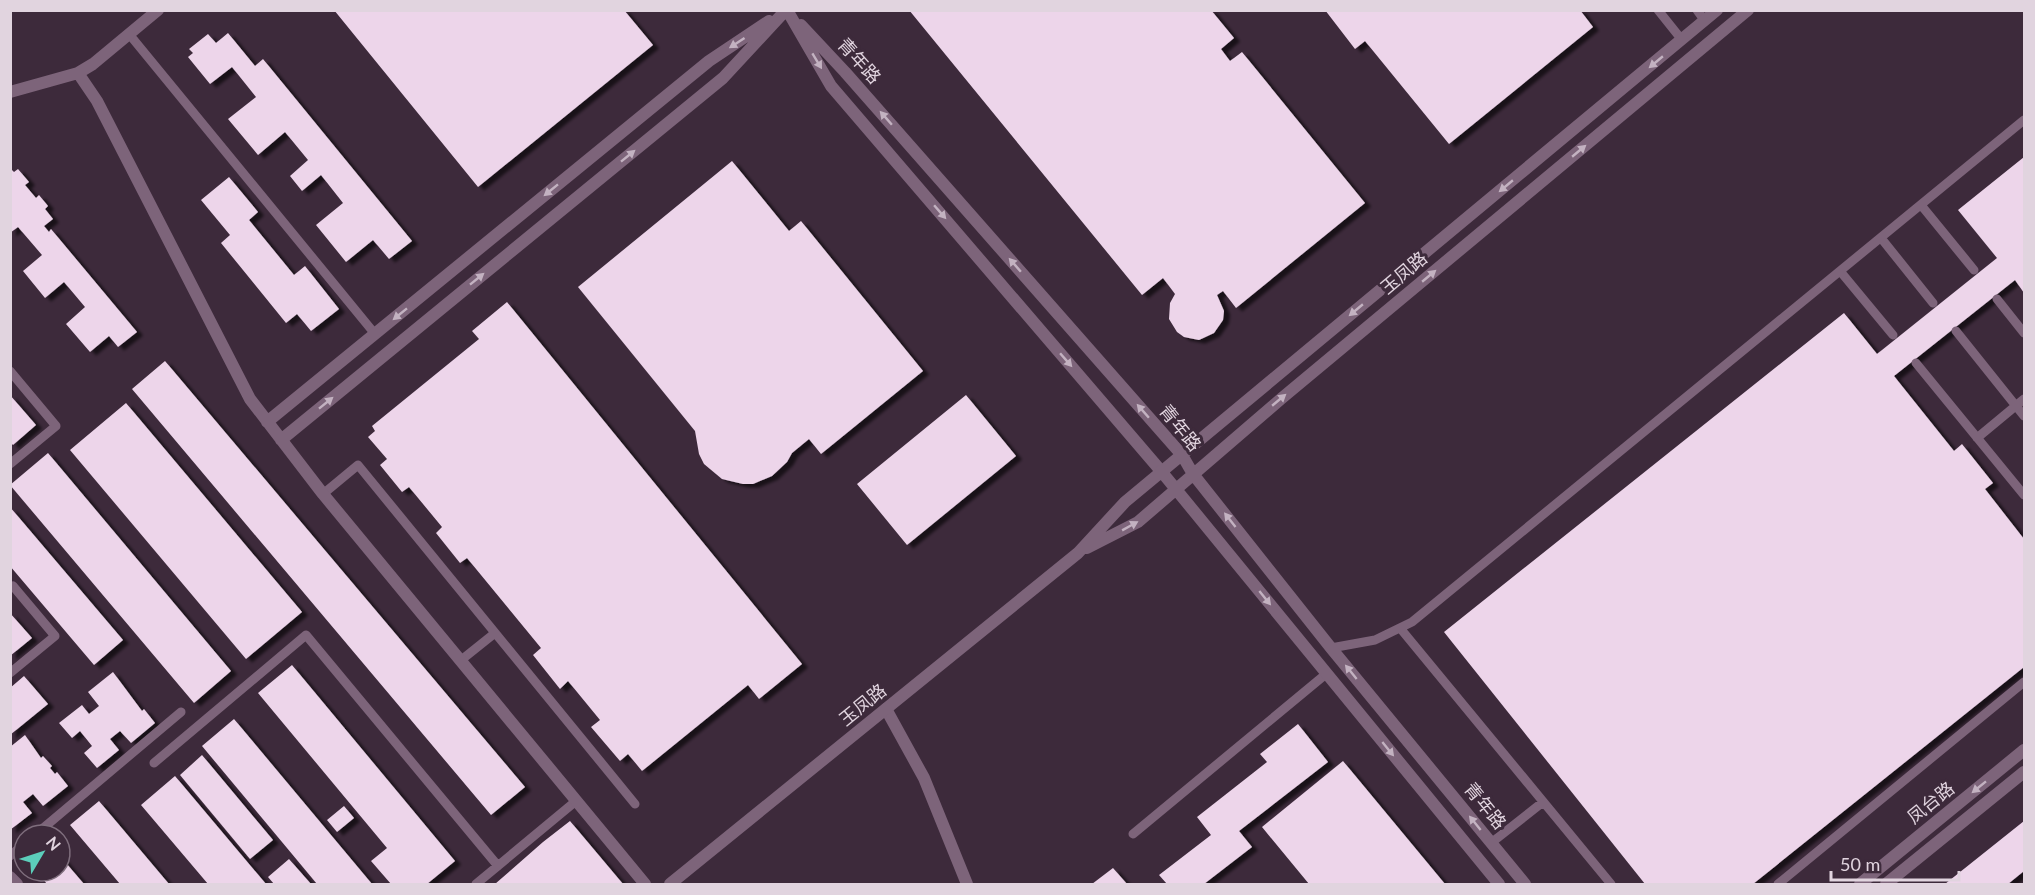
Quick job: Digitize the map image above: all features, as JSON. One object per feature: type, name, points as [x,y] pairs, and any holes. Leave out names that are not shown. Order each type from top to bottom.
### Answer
[{"type":"street","points":[[10,92],[78,73],[158,10]]},
{"type":"street","points":[[267,422],[709,61],[786,10]]},
{"type":"street","points":[[281,440],[723,78],[786,10]]},
{"type":"street","name":"青年路","points":[[786,10],[845,72],[1182,455],[1193,474],[1331,648],[1525,885]]},
{"type":"street","name":"青年路","points":[[786,10],[831,86],[1161,471],[1499,885]]},
{"type":"street","name":"玉凤路","points":[[670,885],[1078,553],[1125,502],[1161,471],[1717,10]]},
{"type":"street","name":"玉凤路","points":[[1078,553],[1138,522],[1748,10]]},
{"type":"street","points":[[78,73],[97,102],[250,399],[322,494],[645,885]]},
{"type":"street","points":[[886,710],[924,778],[967,885]]},
{"type":"street","name":"凤台路","points":[[1860,885],[2025,750]]},
{"type":"street","name":"凤台路","points":[[1886,885],[2025,772]]},
{"type":"street","points":[[10,877],[17,885]]},
{"type":"lane","points":[[1658,10],[1682,40]]},
{"type":"lane","points":[[1696,10],[1705,21]]},
{"type":"lane","points":[[129,34],[375,334]]},
{"type":"lane","points":[[1331,648],[1376,640],[1421,615],[2025,120]]},
{"type":"lane","points":[[1922,205],[1974,270]]},
{"type":"lane","points":[[1881,238],[1933,303]]},
{"type":"lane","points":[[1840,271],[1893,335]]},
{"type":"lane","points":[[1997,299],[2025,333]]},
{"type":"lane","points":[[1956,331],[2025,416]]},
{"type":"lane","points":[[1916,363],[2025,495]]},
{"type":"lane","points":[[10,371],[56,426],[10,464]]},
{"type":"lane","points":[[1977,438],[2025,399]]},
{"type":"lane","points":[[322,494],[358,465],[635,804]]},
{"type":"lane","points":[[10,588],[13,586],[55,636],[10,673]]},
{"type":"lane","points":[[1400,628],[1611,885]]},
{"type":"lane","points":[[460,661],[495,633]]},
{"type":"lane","points":[[154,763],[306,635],[498,866]]},
{"type":"lane","points":[[1133,834],[1326,674]]},
{"type":"lane","points":[[1778,885],[2025,682]]},
{"type":"lane","points":[[49,823],[181,712]]},
{"type":"lane","points":[[476,885],[576,801]]},
{"type":"lane","points":[[1491,843],[1543,802]]},
{"type":"building","points":[[334,10],[624,10],[653,45],[478,187]]},
{"type":"building","points":[[909,10],[1211,10],[1234,38],[1221,49],[1230,61],[1242,52],[1365,203],[1236,308],[1223,291],[1217,295],[1224,311],[1223,320],[1214,333],[1199,340],[1184,337],[1177,332],[1169,319],[1170,303],[1175,294],[1163,278],[1142,295]]},
{"type":"building","points":[[1325,10],[1580,10],[1593,27],[1449,144],[1365,41],[1355,49]]},
{"type":"building","points":[[228,33],[255,66],[263,59],[412,241],[389,259],[373,240],[346,262],[316,225],[343,203],[321,175],[302,191],[290,176],[308,160],[285,132],[258,155],[228,119],[256,97],[232,67],[210,84],[188,57],[193,53],[189,49],[208,34],[216,43]]},
{"type":"building","points":[[2024,157],[2024,293],[2015,280],[1894,376],[1954,451],[1962,444],[1993,483],[1985,489],[2024,539],[2024,667],[1753,884],[1645,884],[1444,632],[1844,313],[1877,354],[1997,258],[1958,210]]},
{"type":"building","points":[[732,161],[789,231],[801,221],[923,371],[821,454],[809,439],[792,453],[787,462],[772,476],[753,484],[722,479],[704,464],[699,454],[695,431],[578,287]]},
{"type":"building","points":[[10,168],[14,172],[18,169],[29,182],[25,185],[36,198],[39,195],[48,206],[45,209],[53,219],[44,226],[49,232],[51,229],[137,332],[118,347],[109,336],[90,352],[66,324],[85,307],[64,282],[45,298],[23,271],[42,255],[18,227],[10,233]]},
{"type":"building","points":[[229,177],[258,212],[249,220],[294,275],[305,266],[339,309],[311,331],[297,314],[286,323],[221,243],[230,235],[201,200]]},
{"type":"building","points":[[507,302],[802,664],[759,699],[748,685],[642,771],[628,754],[620,761],[591,727],[600,720],[568,681],[560,689],[533,655],[541,648],[467,558],[460,563],[436,533],[442,527],[409,487],[402,492],[380,465],[387,459],[368,437],[375,431],[372,426],[479,339],[472,331]]},
{"type":"building","points":[[165,361],[525,787],[491,815],[132,389]]},
{"type":"building","points":[[10,395],[36,425],[13,445],[10,442]]},
{"type":"building","points":[[966,395],[1016,456],[907,545],[857,484]]},
{"type":"building","points":[[126,403],[302,612],[246,659],[70,450]]},
{"type":"building","points":[[48,453],[231,671],[194,703],[10,485]]},
{"type":"building","points":[[10,507],[123,640],[94,665],[10,566]]},
{"type":"building","points":[[10,613],[32,638],[10,656]]},
{"type":"building","points":[[292,665],[455,861],[427,884],[391,884],[371,861],[387,848],[258,693]]},
{"type":"building","points":[[113,672],[142,711],[144,709],[155,723],[131,743],[120,731],[110,739],[119,750],[97,768],[84,753],[92,746],[80,731],[72,738],[59,723],[82,705],[89,714],[99,706],[88,692]]},
{"type":"building","points":[[24,676],[48,704],[10,735],[10,688]]},
{"type":"building","points":[[234,719],[372,884],[317,884],[202,746]]},
{"type":"building","points":[[1298,724],[1328,762],[1239,831],[1252,847],[1204,884],[1167,884],[1159,875],[1211,835],[1197,817],[1267,762],[1260,754]]},
{"type":"building","points":[[25,735],[41,758],[43,756],[52,766],[50,768],[55,774],[57,772],[68,786],[43,806],[33,794],[23,802],[32,813],[19,823],[12,823],[10,830],[10,747]]},
{"type":"building","points":[[202,755],[273,840],[250,859],[180,775]]},
{"type":"building","points":[[1343,761],[1445,884],[1309,884],[1262,827]]},
{"type":"building","points":[[175,776],[266,884],[208,884],[141,805]]},
{"type":"building","points":[[99,801],[169,884],[120,884],[72,827],[72,823]]},
{"type":"building","points":[[344,806],[354,818],[337,832],[327,820]]},
{"type":"building","points":[[570,821],[623,884],[495,884],[543,842]]},
{"type":"building","points":[[2024,821],[2024,871],[2008,884],[1945,884]]},
{"type":"building","points":[[289,859],[311,884],[274,884],[268,877]]},
{"type":"building","points":[[1113,868],[1127,884],[1092,884]]},
{"type":"building","points":[[72,870],[84,884],[47,884],[72,883]]}]
